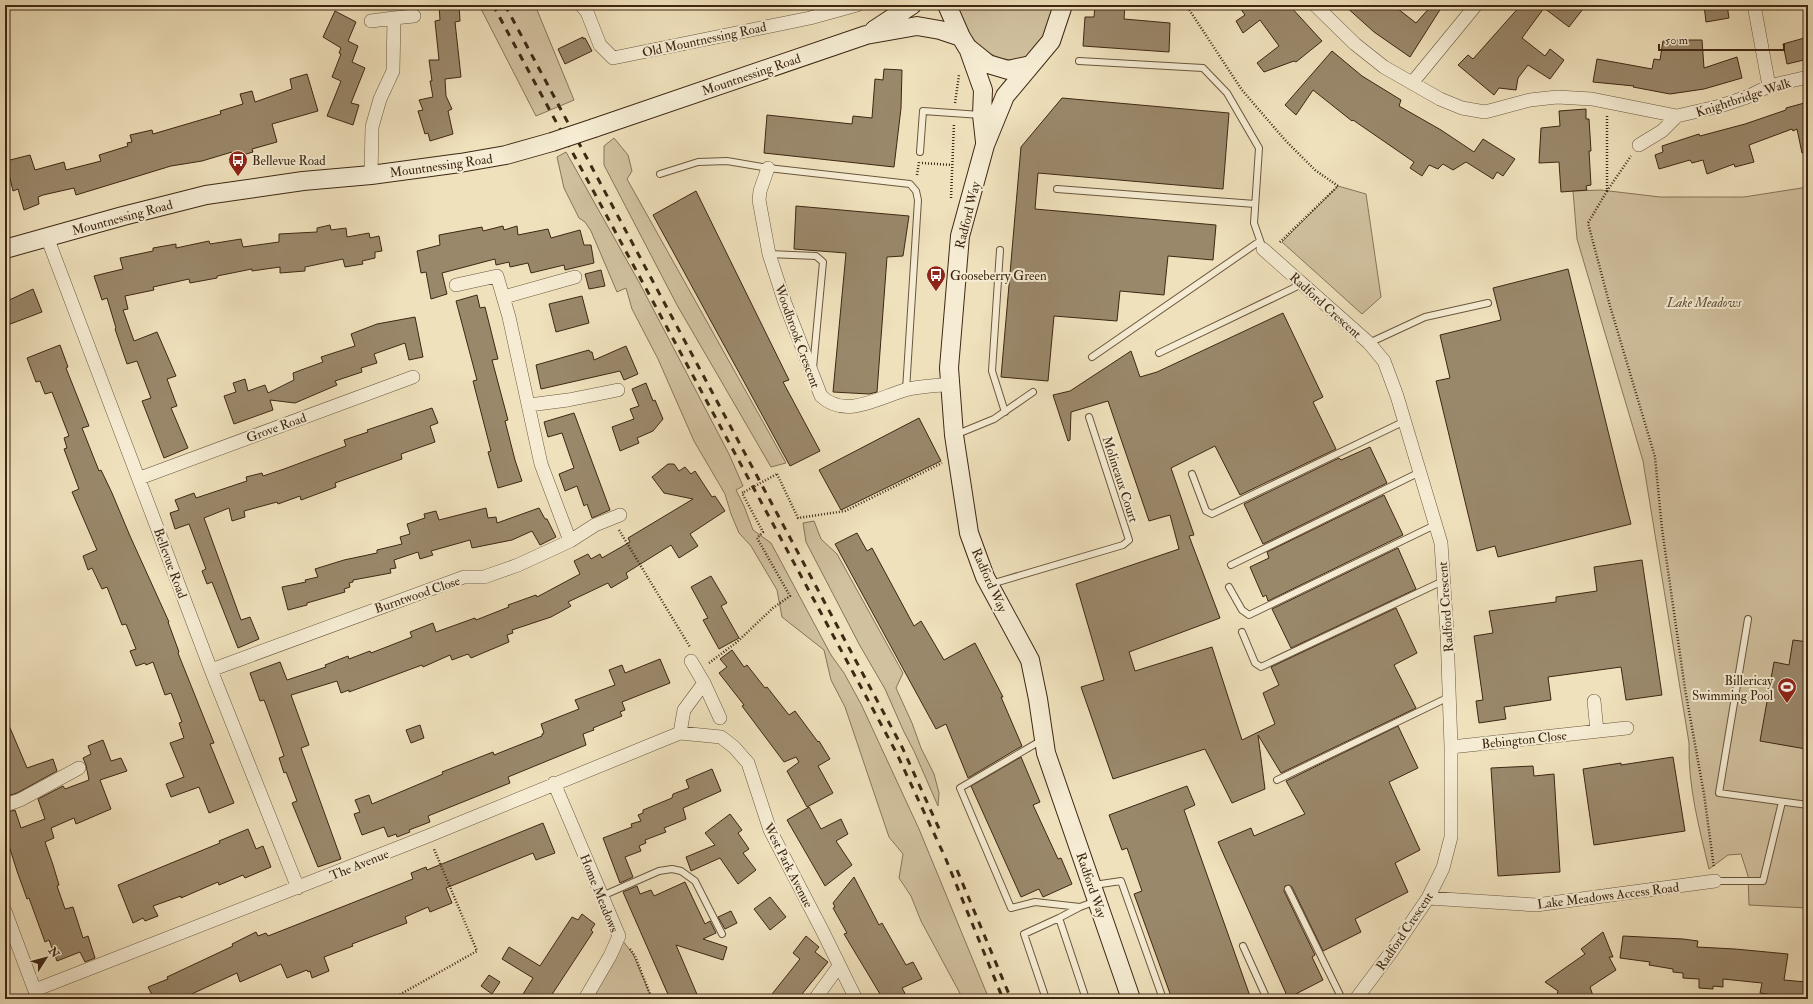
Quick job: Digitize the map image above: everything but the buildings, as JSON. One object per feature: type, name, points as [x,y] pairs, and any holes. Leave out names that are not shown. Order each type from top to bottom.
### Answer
[{"type":"street","name":"Old Mountnessing Road","points":[[581,5],[587,12],[600,45],[613,58],[810,18],[857,5]]},
{"type":"street","name":"Mountnessing Road","points":[[866,35],[912,5]]},
{"type":"street","points":[[948,5],[964,42]]},
{"type":"street","points":[[1031,65],[1051,41],[1063,5]]},
{"type":"street","name":"Knightbridge Walk","points":[[1315,5],[1355,44],[1384,67],[1440,99],[1462,108],[1485,112],[1530,100],[1557,97],[1607,102],[1677,116],[1720,106],[1769,86],[1808,77]]},
{"type":"street","points":[[1412,83],[1476,5]]},
{"type":"street","points":[[1754,5],[1769,86]]},
{"type":"street","points":[[371,21],[414,16]]},
{"type":"street","points":[[371,175],[372,127],[380,99],[393,71],[394,18]]},
{"type":"street","name":"Mountnessing Road","points":[[5,249],[206,195],[303,181],[371,175],[498,156],[552,142],[866,35],[917,26],[940,30],[964,42],[988,64],[1008,70],[1031,65]]},
{"type":"street","name":"Radford Way","points":[[964,42],[983,90],[982,115],[985,144]]},
{"type":"street","name":"Radford Way","points":[[1031,65],[1006,96],[985,144],[960,236],[950,368],[954,435],[969,533],[989,584],[1030,660],[1038,699],[1046,753],[1131,999]]},
{"type":"street","name":"Knightbridge Walk","points":[[1639,146],[1662,131],[1677,116]]},
{"type":"street","name":"Woodbrook Crescent","points":[[768,168],[759,195],[769,254],[785,303],[821,396],[835,406],[853,406],[876,401],[906,390],[951,384]]},
{"type":"street","name":"Bellevue Road","points":[[47,237],[140,478],[211,670],[298,888]]},
{"type":"street","name":"Radford Crescent","points":[[1262,245],[1302,284],[1369,343],[1384,361],[1405,421],[1441,543],[1451,747],[1451,837],[1443,868],[1428,898],[1392,952],[1356,999]]},
{"type":"street","points":[[456,285],[497,276],[504,297],[542,464],[570,541]]},
{"type":"street","points":[[504,297],[575,277]]},
{"type":"street","name":"Grove Road","points":[[140,478],[413,377]]},
{"type":"street","points":[[529,405],[568,400],[618,390]]},
{"type":"street","name":"Burntwood Close","points":[[211,670],[464,577],[484,577],[518,565],[570,541],[595,525],[616,516]]},
{"type":"street","points":[[694,666],[704,683],[720,718]]},
{"type":"street","points":[[680,733],[684,710],[704,683]]},
{"type":"street","points":[[1594,701],[1597,731]]},
{"type":"street","name":"Bebington Close","points":[[1451,747],[1628,728]]},
{"type":"street","name":"The Avenue","points":[[37,994],[680,733]]},
{"type":"street","name":"West Park Avenue","points":[[680,733],[721,737],[734,747],[748,764],[770,830],[856,999]]},
{"type":"street","points":[[5,805],[20,800],[79,768]]},
{"type":"street","name":"Home Meadows","points":[[554,783],[619,936],[610,956],[585,999]]},
{"type":"street","name":"Lake Meadows Access Road","points":[[1428,898],[1536,905],[1715,881]]},
{"type":"street","points":[[5,911],[37,994]]},
{"type":"street","points":[[815,999],[839,966]]},
{"type":"lane","points":[[1079,61],[1202,68],[1227,93],[1259,148],[1254,223],[1262,245],[1092,357]]},
{"type":"lane","points":[[920,152],[923,111],[982,115]]},
{"type":"lane","points":[[660,174],[698,162],[727,161],[768,168],[910,184],[916,191],[918,200],[906,390]]},
{"type":"lane","points":[[1057,189],[1255,204]]},
{"type":"lane","points":[[1000,250],[992,370],[1005,412]]},
{"type":"lane","points":[[769,254],[816,256],[823,262],[813,374]]},
{"type":"lane","points":[[1159,353],[1302,284]]},
{"type":"lane","points":[[1369,343],[1425,317],[1488,303]]},
{"type":"lane","points":[[954,435],[994,419],[1033,392]]},
{"type":"lane","name":"Molineaux Court","points":[[989,584],[1123,545],[1129,540],[1088,417]]},
{"type":"lane","points":[[1192,474],[1206,510],[1212,514],[1405,421]]},
{"type":"lane","points":[[1232,564],[1420,472]]},
{"type":"lane","points":[[1229,587],[1242,610],[1249,615],[1435,524]]},
{"type":"lane","points":[[1242,632],[1255,663],[1261,667],[1443,580]]},
{"type":"lane","points":[[1748,619],[1719,793],[1808,805]]},
{"type":"lane","points":[[1276,780],[1449,697]]},
{"type":"lane","points":[[1043,740],[960,788],[1011,908],[1035,902],[1080,907]]},
{"type":"lane","points":[[1715,881],[1763,881],[1782,802]]},
{"type":"lane","points":[[602,896],[658,872],[672,869],[681,871],[695,881],[722,934]]},
{"type":"lane","points":[[1046,999],[1024,934],[1080,907],[1095,893],[1121,881],[1162,999]]},
{"type":"lane","points":[[1288,889],[1342,999]]},
{"type":"lane","points":[[1059,918],[1086,999]]},
{"type":"lane","points":[[1243,946],[1267,999]]},
{"type":"path","points":[[1186,5],[1242,90],[1285,140],[1315,170],[1338,186],[1282,242],[1262,245]]},
{"type":"path","points":[[1607,102],[1607,191]]},
{"type":"path","points":[[951,204],[954,120]]},
{"type":"path","points":[[1639,146],[1607,191],[1588,223],[1610,306],[1655,457],[1662,529],[1685,688],[1704,794],[1715,881]]},
{"type":"path","points":[[916,191],[920,152]]},
{"type":"path","points":[[918,163],[952,165]]},
{"type":"path","points":[[694,666],[737,642],[773,608],[790,596],[757,538],[763,532],[742,493],[777,474],[798,518],[844,511],[957,456]]},
{"type":"path","points":[[616,516],[696,657],[694,666]]},
{"type":"path","points":[[392,999],[477,951],[428,836]]},
{"type":"path","points":[[619,936],[635,956],[652,999]]},
{"type":"green space","points":[[479,5],[535,5],[574,100],[536,116]]},
{"type":"green space","points":[[952,5],[1056,5],[1044,35],[1027,59],[1013,60],[1000,58],[980,47],[965,28]]},
{"type":"green space","points":[[614,138],[628,155],[632,171],[627,179],[786,463],[771,467],[677,305],[604,165],[604,146]]},
{"type":"green space","points":[[566,152],[639,282],[729,454],[743,486],[736,490],[753,530],[771,543],[831,655],[844,673],[861,704],[919,829],[989,999],[963,999],[921,921],[911,896],[899,878],[903,854],[889,837],[845,707],[831,680],[824,650],[782,617],[777,590],[751,546],[739,533],[725,494],[694,441],[658,359],[632,309],[626,288],[617,292],[591,231],[585,222],[579,218],[564,188],[557,157]]},
{"type":"green space","points":[[1338,186],[1366,194],[1381,297],[1362,314],[1282,242]]},
{"type":"green space","name":"Lake Meadows","points":[[1808,187],[1808,908],[1749,905],[1748,876],[1741,854],[1728,855],[1709,869],[1692,791],[1689,743],[1643,461],[1577,239],[1573,191],[1601,190],[1660,197],[1744,197]]},
{"type":"green space","points":[[814,521],[821,539],[837,554],[903,673],[896,688],[912,723],[921,748],[934,774],[939,793],[938,806],[885,689],[859,644],[806,542],[803,523]]},
{"type":"green space","points":[[619,936],[633,954],[652,999],[585,999]]},
{"type":"railway","points":[[493,5],[896,752],[945,857],[1003,999]]},
{"type":"railway","points":[[505,5],[902,747],[941,833]]},
{"type":"railway","points":[[957,870],[1011,999]]},
{"type":"place","name":"Bellevue Road","points":[[238,177]]},
{"type":"place","name":"Gooseberry Green","points":[[936,292]]},
{"type":"place","name":"Billericay Swimming Pool","points":[[1787,704]]}]
